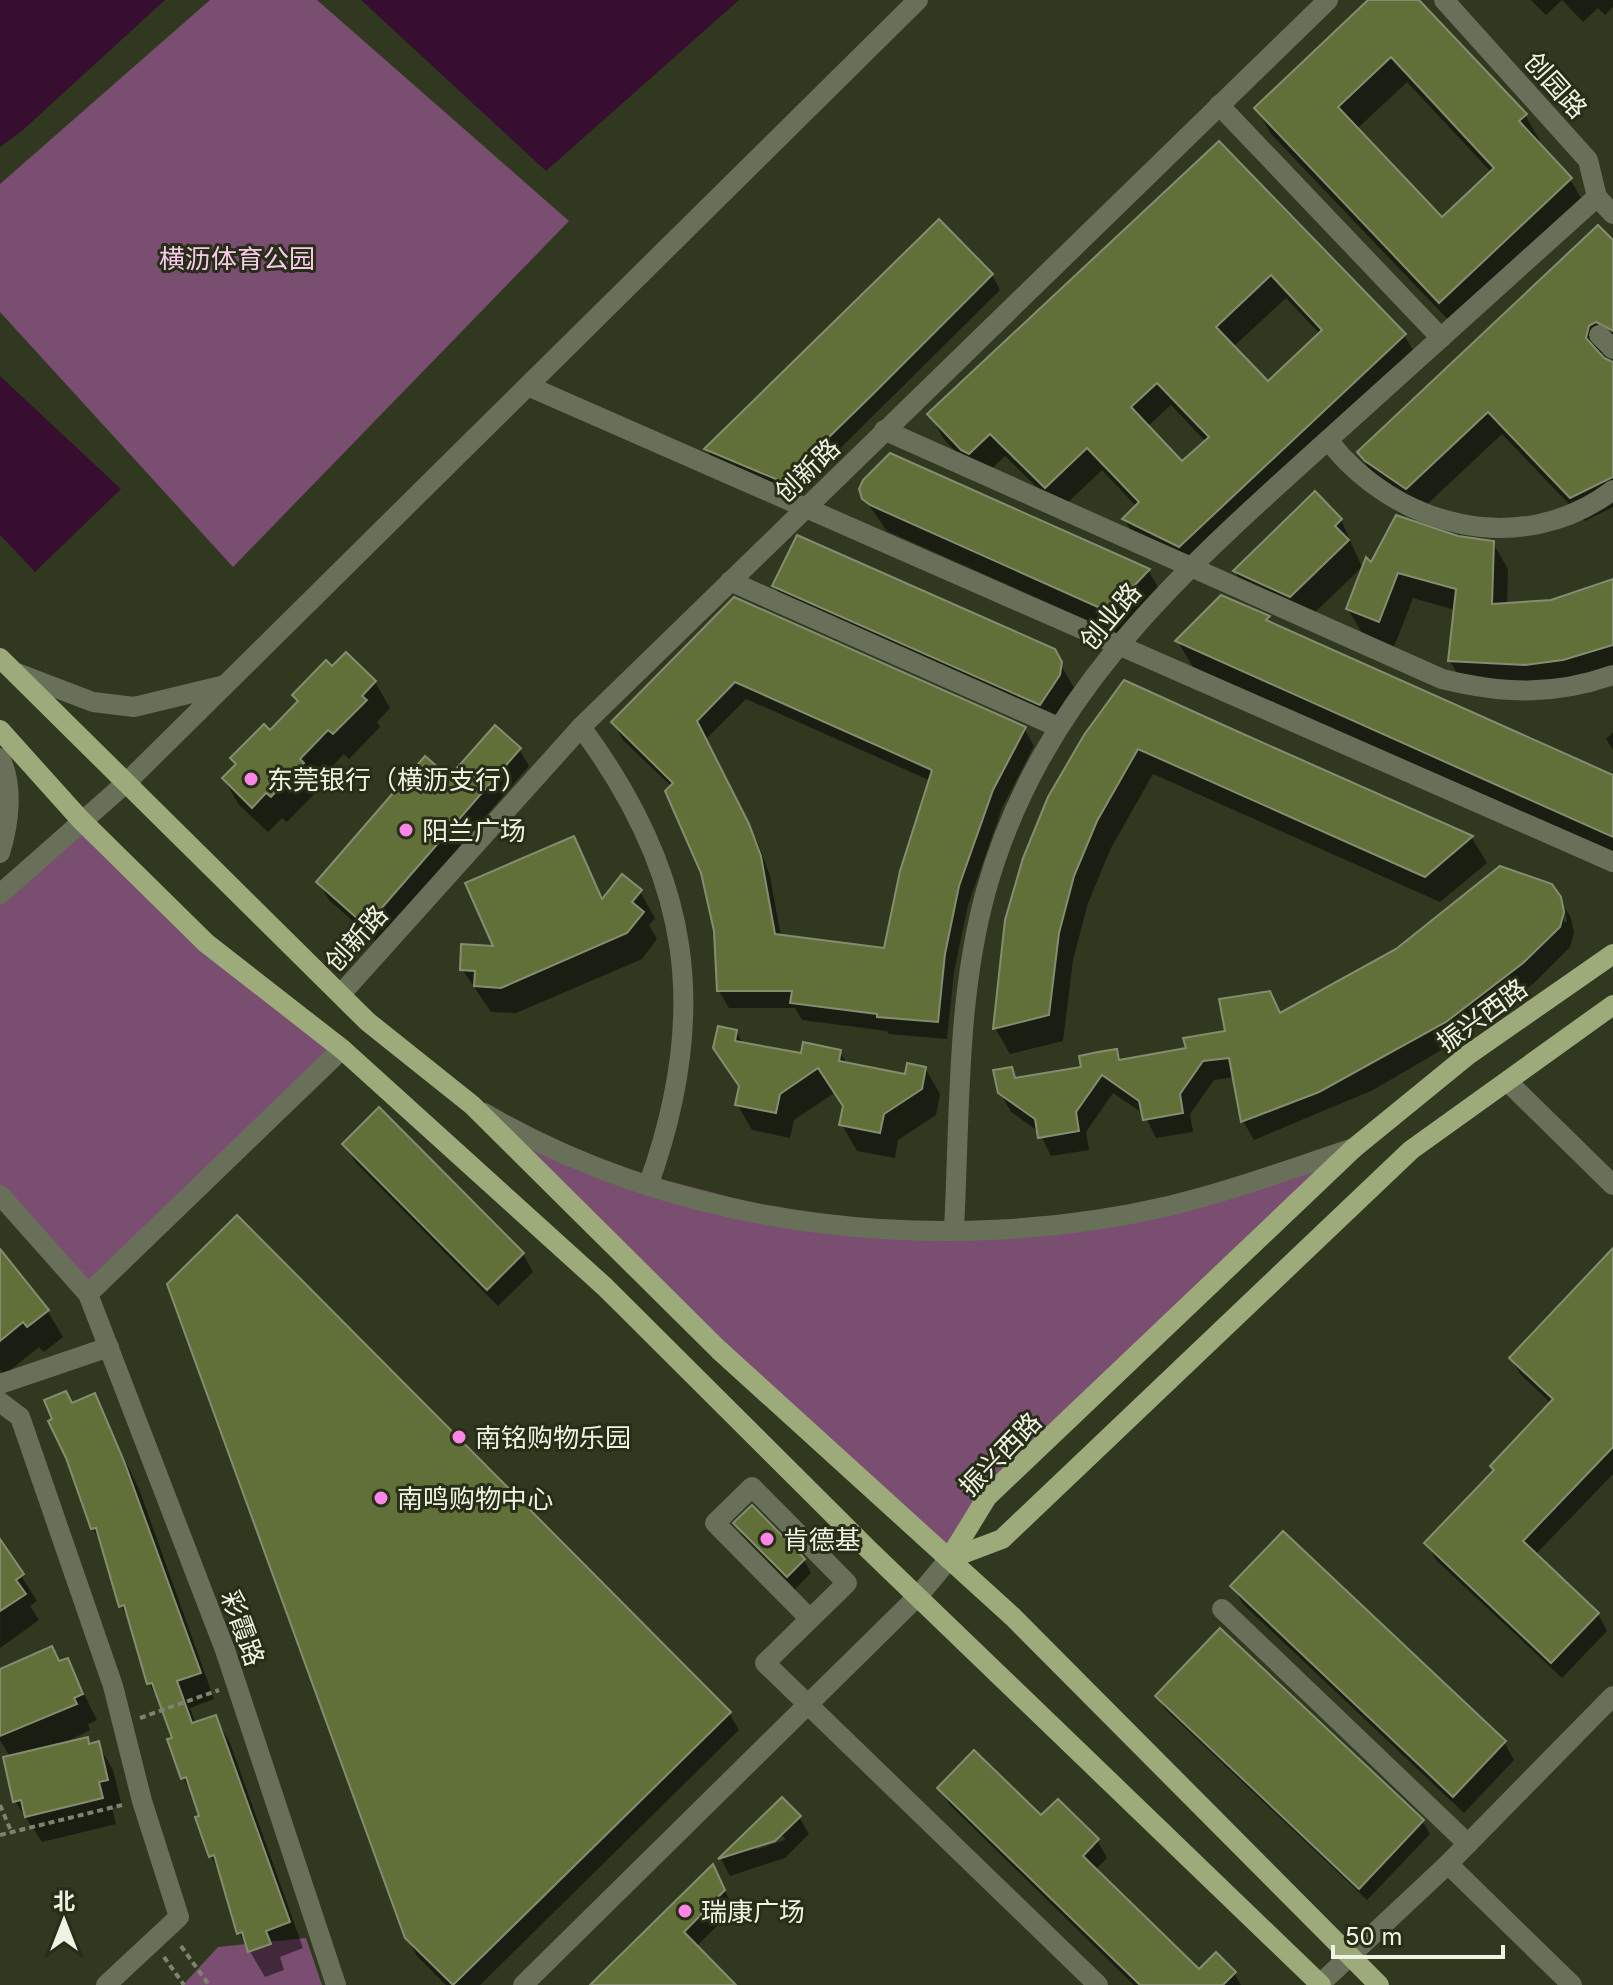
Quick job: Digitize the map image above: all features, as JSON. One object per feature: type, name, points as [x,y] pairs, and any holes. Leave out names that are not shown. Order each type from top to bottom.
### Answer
[{"type":"main road","points":[[6,664],[368,1022],[472,1105],[719,1350],[1013,1617],[1379,1985]]},
{"type":"main road","points":[[0,730],[80,819],[206,943],[342,1049],[605,1287],[1320,1985]]},
{"type":"main road","name":"振兴西路","points":[[949,1559],[987,1497],[1354,1148],[1468,1055],[1613,954]]},
{"type":"main road","points":[[949,1559],[1002,1539],[1411,1150],[1613,1005]]},
{"type":"street","points":[[0,894],[80,819],[127,782],[918,0]]},
{"type":"street","name":"创新路","points":[[341,994],[581,727],[1328,0]]},
{"type":"street","name":"创园路","points":[[1444,0],[1588,160],[1597,197],[1613,214]]},
{"type":"street","points":[[1219,105],[1441,338]]},
{"type":"street","name":"创业路","points":[[954,1229],[967,995],[975,937],[998,851],[1029,777],[1058,727],[1117,644],[1189,566],[1597,197]]},
{"type":"street","points":[[528,386],[1613,862]]},
{"type":"street","points":[[884,430],[1442,679],[1487,690],[1534,693],[1580,687],[1613,675]]},
{"type":"street","points":[[1328,440],[1358,473],[1393,500],[1437,519],[1461,525],[1509,528],[1534,525],[1583,509],[1613,490]]},
{"type":"street","points":[[730,581],[1058,727]]},
{"type":"street","points":[[6,664],[93,702],[134,707],[224,685]]},
{"type":"street","points":[[581,727],[613,770],[656,855],[675,920],[683,974],[685,1028],[679,1082],[667,1135],[648,1186]]},
{"type":"street","points":[[0,758],[7,772],[8,807],[0,853]]},
{"type":"street","points":[[0,1195],[88,1294],[342,1049]]},
{"type":"street","points":[[1508,1082],[1613,1185]]},
{"type":"street","points":[[472,1105],[547,1147],[648,1186],[794,1218],[954,1229],[1063,1223],[1170,1205],[1354,1148]]},
{"type":"street","name":"彩霞路","points":[[88,1294],[236,1684],[336,1985]]},
{"type":"street","points":[[0,1384],[109,1347]]},
{"type":"street","points":[[0,1402],[10,1420],[113,1686],[142,1801],[179,1917],[106,1985]]},
{"type":"street","points":[[810,1619],[715,1523],[752,1487],[847,1583],[765,1663],[1098,1985]]},
{"type":"street","points":[[523,1985],[919,1595],[949,1559]]},
{"type":"street","points":[[1222,1609],[1468,1844]]},
{"type":"street","points":[[1320,1985],[1348,1955],[1448,1864],[1613,1696]]},
{"type":"street","points":[[1448,1864],[1572,1985]]},
{"type":"path","points":[[122,1724],[236,1684]]},
{"type":"path","points":[[0,1835],[142,1801]]},
{"type":"path","points":[[0,1805],[11,1831]]},
{"type":"path","points":[[169,1927],[209,1985]]},
{"type":"path","points":[[179,1975],[184,1985]]},
{"type":"green space","name":"横沥体育公园","points":[[210,0],[317,0],[569,221],[233,567],[0,312],[0,184]]},
{"type":"green space","points":[[80,819],[206,943],[342,1049],[88,1294],[0,1195],[0,894]]},
{"type":"green space","points":[[472,1105],[562,1153],[821,1221],[1063,1223],[1354,1148],[987,1497],[945,1555]]},
{"type":"green space","points":[[306,1938],[322,1985],[183,1985],[218,1947]]},
{"type":"shaded area","points":[[0,0],[165,0],[23,130],[0,147]]},
{"type":"shaded area","points":[[361,0],[739,0],[546,171]]},
{"type":"shaded area","points":[[0,376],[121,489],[35,572],[0,535]]},
{"type":"building","points":[[1368,0],[1419,0],[1527,114],[1519,121],[1572,178],[1439,303],[1254,108]],"holes":[[[1391,57],[1494,168],[1442,217],[1338,107]]]},
{"type":"building","points":[[1219,141],[1406,334],[1179,547],[1122,519],[1139,502],[1087,448],[1045,488],[990,434],[969,454],[961,450],[927,414]],"holes":[[[1271,275],[1322,330],[1268,381],[1216,327]],[[1157,383],[1209,437],[1182,461],[1131,407]]]},
{"type":"building","points":[[939,219],[993,274],[873,394],[783,482],[704,449]]},
{"type":"building","points":[[1598,225],[1613,240],[1613,331],[1596,322],[1589,326],[1586,338],[1604,358],[1613,362],[1613,477],[1570,498],[1488,412],[1406,489],[1365,461],[1357,452]]},
{"type":"building","points":[[890,453],[1150,569],[1109,612],[870,505],[862,499],[859,489],[863,480]]},
{"type":"building","points":[[1315,491],[1342,519],[1335,526],[1349,540],[1290,597],[1233,571]]},
{"type":"building","points":[[1396,515],[1458,536],[1494,541],[1492,604],[1551,600],[1613,579],[1613,645],[1563,660],[1525,665],[1448,661],[1456,589],[1398,573],[1379,622],[1346,609],[1366,557],[1371,562]]},
{"type":"building","points":[[797,535],[1055,649],[1062,662],[1060,675],[1040,705],[772,586]]},
{"type":"building","points":[[1221,595],[1270,616],[1266,620],[1613,775],[1613,837],[1175,641]]},
{"type":"building","points":[[734,597],[1026,727],[993,790],[959,886],[945,954],[938,1022],[877,1017],[877,1014],[790,1003],[792,991],[717,991],[714,931],[701,873],[665,791],[673,783],[611,722]],"holes":[[[735,682],[932,770],[900,871],[884,948],[775,934],[761,856],[749,824],[697,721]]]},
{"type":"building","points":[[346,652],[376,681],[362,696],[367,700],[333,734],[328,730],[300,759],[304,763],[271,797],[266,793],[252,808],[222,778],[236,764],[230,758],[264,724],[270,730],[298,701],[292,695],[326,660],[332,666]]},
{"type":"building","points":[[1124,680],[1473,836],[1425,877],[1138,749],[1097,821],[1074,876],[1059,933],[1049,1015],[993,1029],[1005,920],[1023,858],[1048,797],[1084,735]]},
{"type":"building","name":"阳兰广场","points":[[495,725],[521,748],[366,926],[316,882],[425,756],[449,777]]},
{"type":"building","points":[[574,836],[602,899],[622,874],[642,890],[632,902],[644,912],[627,933],[501,988],[474,986],[475,971],[460,970],[461,944],[493,946],[465,883]]},
{"type":"building","points":[[1500,866],[1552,884],[1561,897],[1564,912],[1560,927],[1523,963],[1446,1022],[1319,1092],[1241,1122],[1229,1058],[1203,1061],[1180,1094],[1183,1113],[1143,1120],[1139,1101],[1102,1075],[1076,1112],[1079,1131],[1038,1138],[1035,1119],[998,1093],[993,1070],[1012,1067],[1015,1078],[1081,1067],[1079,1056],[1098,1052],[1117,1049],[1119,1060],[1186,1048],[1183,1038],[1225,1031],[1219,999],[1270,991],[1280,1013],[1396,949]]},
{"type":"building","points":[[718,1026],[737,1030],[735,1041],[801,1053],[803,1042],[841,1050],[839,1061],[905,1074],[907,1063],[926,1067],[922,1089],[884,1114],[880,1133],[839,1125],[843,1106],[818,1068],[780,1094],[776,1113],[735,1105],[739,1086],[713,1048]]},
{"type":"building","points":[[379,1107],[524,1253],[487,1290],[342,1144]]},
{"type":"building","name":"南鸣购物中心","points":[[237,1215],[731,1712],[453,1985],[405,1938],[167,1284]]},
{"type":"building","points":[[1613,1248],[1613,1447],[1523,1541],[1599,1613],[1551,1663],[1424,1543],[1494,1470],[1490,1466],[1553,1399],[1509,1358]]},
{"type":"building","points":[[0,1249],[49,1310],[27,1327],[23,1322],[0,1341]]},
{"type":"building","points":[[66,1391],[72,1403],[95,1393],[124,1461],[201,1673],[177,1681],[192,1723],[216,1715],[290,1922],[266,1931],[271,1944],[248,1952],[242,1932],[237,1934],[214,1855],[209,1857],[195,1817],[199,1816],[186,1777],[181,1779],[167,1739],[172,1738],[152,1683],[147,1684],[124,1605],[119,1607],[96,1528],[91,1529],[66,1458],[48,1421],[52,1419],[44,1400]]},
{"type":"building","name":"肯德基","points":[[752,1505],[805,1559],[787,1577],[733,1523]]},
{"type":"building","points":[[1283,1531],[1506,1741],[1453,1797],[1230,1586]]},
{"type":"building","points":[[0,1539],[24,1574],[16,1580],[26,1594],[0,1611]]},
{"type":"building","points":[[1220,1628],[1424,1820],[1359,1889],[1155,1696]]},
{"type":"building","points":[[52,1646],[59,1661],[68,1658],[83,1694],[74,1698],[77,1704],[0,1736],[0,1669]]},
{"type":"building","points":[[88,1737],[89,1744],[99,1741],[108,1780],[99,1782],[103,1798],[25,1817],[21,1800],[13,1802],[3,1757]]},
{"type":"building","points":[[974,1750],[1041,1815],[1058,1799],[1099,1839],[1083,1856],[1199,1969],[1216,1952],[1236,1972],[1223,1985],[1140,1985],[937,1788]]},
{"type":"building","points":[[782,1797],[801,1816],[775,1841],[718,1859]]},
{"type":"building","name":"瑞康广场","points":[[713,1864],[725,1890],[684,1932],[736,1985],[590,1985]]},
{"type":"place","name":"东莞银行（横沥支行）","points":[[251,779]]},
{"type":"place","name":"阳兰广场","points":[[406,830]]},
{"type":"place","name":"南铭购物乐园","points":[[459,1437]]},
{"type":"place","name":"南鸣购物中心","points":[[381,1498]]},
{"type":"place","name":"肯德基","points":[[767,1539]]},
{"type":"place","name":"瑞康广场","points":[[685,1911]]}]
